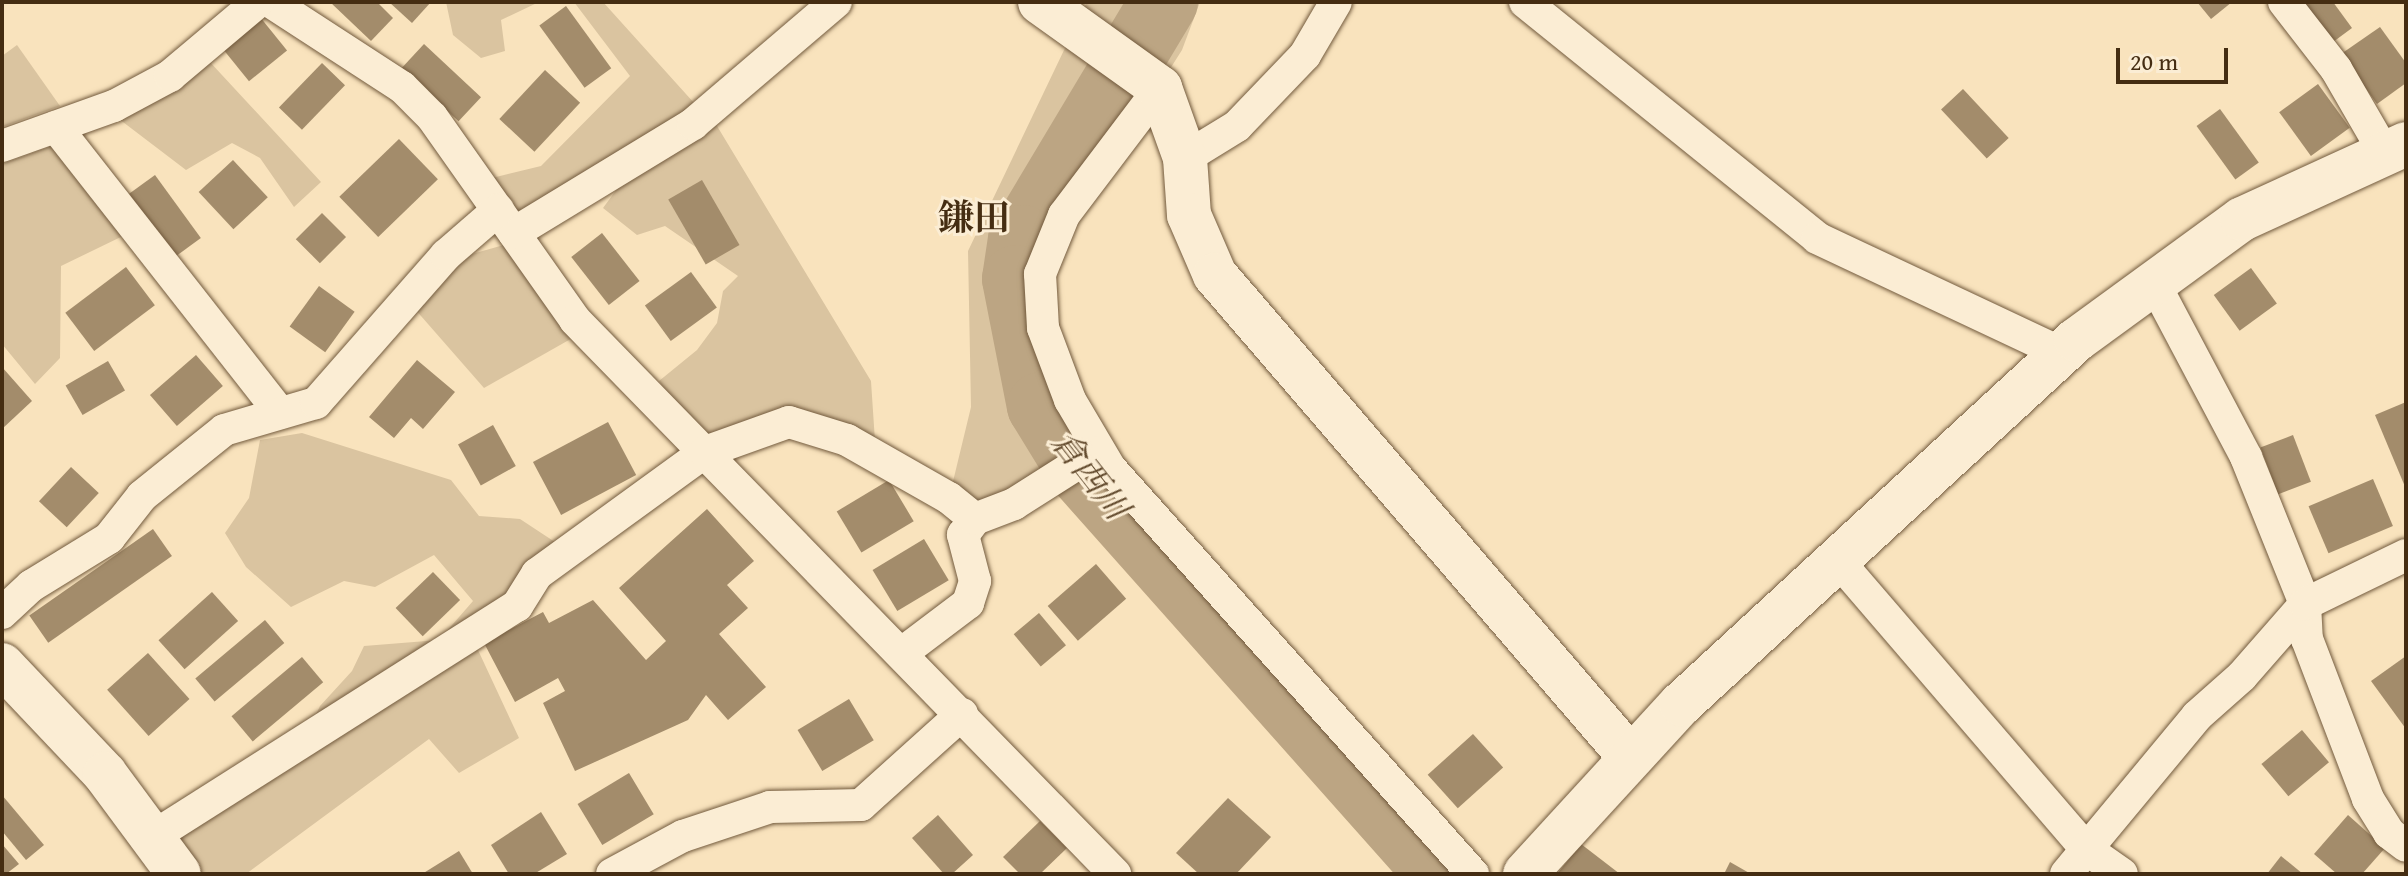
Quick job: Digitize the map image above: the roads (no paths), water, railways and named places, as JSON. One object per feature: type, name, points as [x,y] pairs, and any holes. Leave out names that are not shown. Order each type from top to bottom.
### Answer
[{"type":"street","points":[[2,146],[114,106],[170,76],[258,2]]},
{"type":"street","points":[[271,2],[402,87],[432,117],[575,320],[1115,874]]},
{"type":"street","points":[[2,613],[31,586],[109,538],[142,496],[224,430],[316,403],[446,255],[693,124],[836,2]]},
{"type":"street","points":[[1185,158],[1237,126],[1305,55],[1336,2]]},
{"type":"street","points":[[1525,2],[1817,238],[2061,353]]},
{"type":"street","points":[[1525,874],[1630,757],[1835,557],[2061,353],[2242,219],[2395,149],[2284,2]]},
{"type":"street","points":[[1054,12],[1150,81],[1185,158],[1189,215],[1215,275],[1326,410],[1630,757]]},
{"type":"street","points":[[1150,81],[1064,215],[1040,274],[1043,328],[1096,452],[1473,874]]},
{"type":"street","points":[[56,127],[280,413]]},
{"type":"street","points":[[2154,283],[2246,457],[2305,604],[2307,639],[2368,799],[2389,833],[2406,846]]},
{"type":"street","points":[[154,836],[517,606],[537,574],[705,452],[789,422],[847,440],[949,498],[975,519]]},
{"type":"street","points":[[902,653],[968,603],[975,581],[963,535],[975,519],[1014,504],[1096,452]]},
{"type":"street","points":[[2066,874],[2197,716],[2242,676],[2305,604],[2406,555]]},
{"type":"street","points":[[1835,557],[2085,848],[2122,874]]},
{"type":"street","points":[[2,665],[105,774],[154,836],[179,874]]},
{"type":"street","points":[[612,874],[683,836],[770,807],[861,805],[962,714]]},
{"type":"waterway","name":"倉西川","points":[[1164,2],[1022,239],[1016,279],[1041,406],[1079,468],[1440,874]]},
{"type":"district","name":"鎌田","points":[[974,217]]}]
